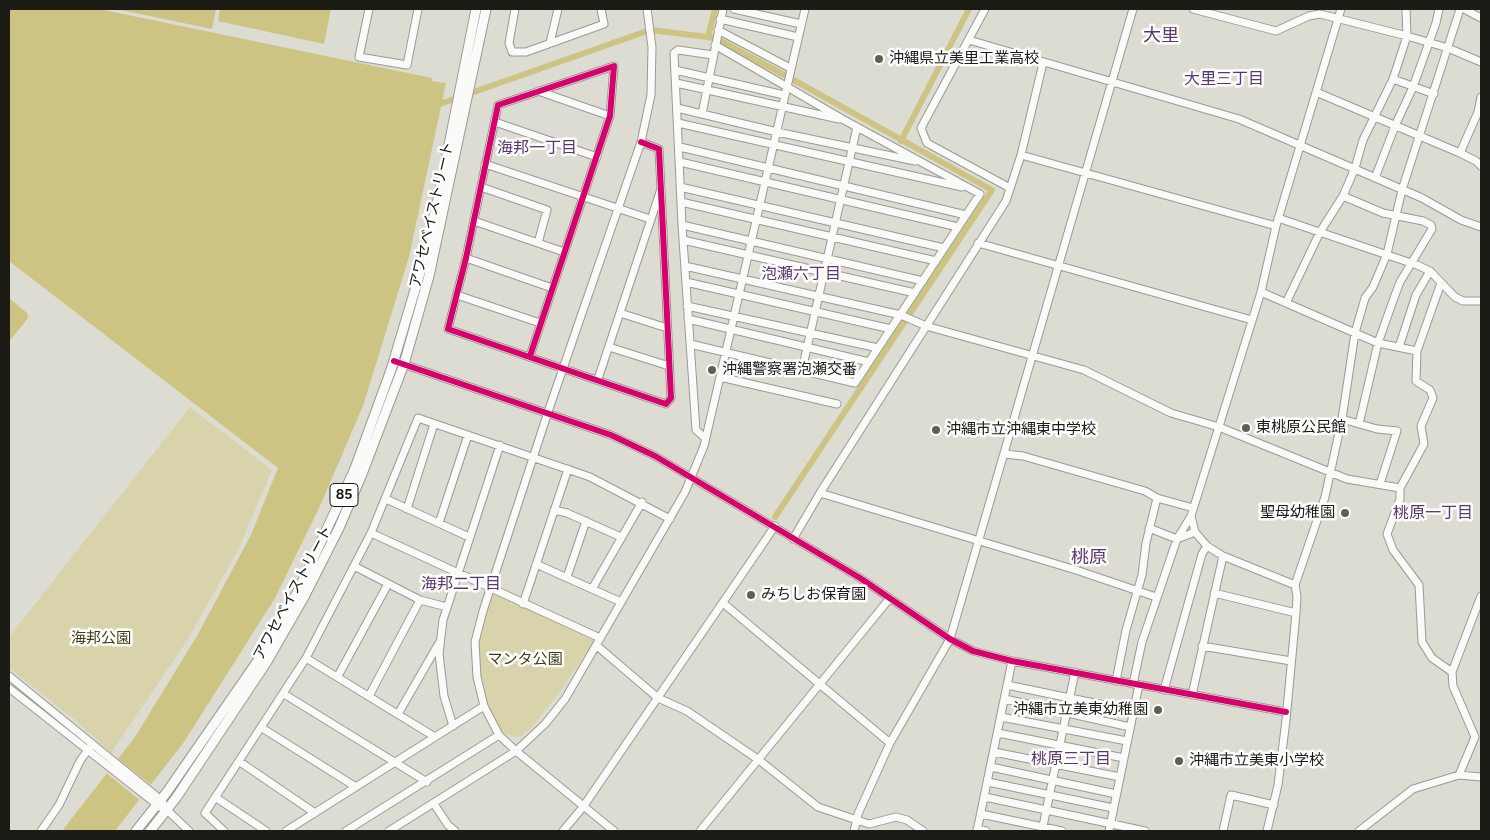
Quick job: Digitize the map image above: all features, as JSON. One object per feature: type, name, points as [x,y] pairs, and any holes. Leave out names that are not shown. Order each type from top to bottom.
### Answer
[{"type":"main road","name":"アワセベイストリート","points":[[136,831],[155,800],[259,659],[297,593],[354,471],[394,361],[420,273],[476,9]]},
{"type":"main road","name":"アワセベイストリート","points":[[150,831],[168,810],[266,663],[304,597],[339,528],[404,364],[429,276],[466,112],[486,9]]},
{"type":"street","points":[[369,9],[359,57],[407,65],[418,9]]},
{"type":"street","points":[[515,9],[509,43],[512,52],[526,52],[604,24],[601,9]]},
{"type":"street","points":[[550,43],[558,9]]},
{"type":"street","points":[[614,831],[499,735],[484,706],[477,677],[475,642],[490,589],[548,412],[641,142],[651,95],[652,46],[647,9]]},
{"type":"street","points":[[702,114],[723,9]]},
{"type":"street","points":[[734,9],[801,24]]},
{"type":"street","points":[[389,831],[516,751],[545,724],[565,699],[670,518],[692,476],[705,438],[720,377],[805,9]]},
{"type":"street","points":[[985,9],[921,128],[927,143],[1010,188]]},
{"type":"street","points":[[854,831],[890,743],[950,639],[1133,9]]},
{"type":"street","points":[[1193,9],[1210,11],[1276,31],[1309,16],[1320,14],[1448,48],[1481,62]]},
{"type":"street","points":[[1110,828],[1133,711],[1142,642],[1177,539],[1191,516],[1219,427],[1252,320],[1278,218],[1340,9]]},
{"type":"street","points":[[1286,303],[1320,232],[1343,196],[1355,168],[1362,140],[1393,80],[1407,36],[1406,9]]},
{"type":"street","points":[[1375,178],[1395,126],[1413,88],[1436,23],[1439,9]]},
{"type":"street","points":[[1267,831],[1274,805],[1286,712],[1298,596],[1295,585],[1325,497],[1342,419],[1355,333],[1364,298],[1373,287],[1387,254],[1402,190],[1462,9],[1481,18]]},
{"type":"street","points":[[720,19],[798,37]]},
{"type":"street","points":[[718,30],[790,68]]},
{"type":"street","points":[[969,40],[1239,119],[1436,204],[1461,220],[1481,227]]},
{"type":"street","points":[[690,344],[855,383],[980,194],[844,120],[715,45]]},
{"type":"street","points":[[705,438],[696,430],[682,225],[680,148],[674,53],[678,50],[713,55]]},
{"type":"street","points":[[794,538],[820,493],[1006,201],[1022,155],[1043,63]]},
{"type":"street","points":[[530,356],[610,116],[614,66],[498,106],[466,258],[448,329],[598,379],[666,404],[671,398],[660,149],[641,142]]},
{"type":"street","points":[[675,70],[784,95]]},
{"type":"street","points":[[1393,80],[1434,94]]},
{"type":"street","points":[[676,84],[844,120]]},
{"type":"street","points":[[538,91],[610,116]]},
{"type":"street","points":[[1316,92],[1460,153],[1476,161],[1481,166]]},
{"type":"street","points":[[1460,153],[1478,112],[1481,97]]},
{"type":"street","points":[[677,108],[852,149],[922,163]]},
{"type":"street","points":[[494,122],[597,157]]},
{"type":"street","points":[[678,123],[972,190]]},
{"type":"street","points":[[802,370],[857,127]]},
{"type":"street","points":[[680,148],[966,215]]},
{"type":"street","points":[[1022,155],[1276,226]]},
{"type":"street","points":[[680,162],[958,227]]},
{"type":"street","points":[[485,164],[650,219]]},
{"type":"street","points":[[481,187],[547,210],[538,243]]},
{"type":"street","points":[[680,187],[944,248]]},
{"type":"street","points":[[598,379],[661,190]]},
{"type":"street","points":[[1343,196],[1383,213],[1423,221],[1431,225],[1432,229],[1400,282],[1378,343],[1359,424]]},
{"type":"street","points":[[681,202],[936,261]]},
{"type":"street","points":[[1278,218],[1387,254],[1430,271],[1455,297],[1463,301],[1481,301]]},
{"type":"street","points":[[474,221],[564,252]]},
{"type":"street","points":[[682,225],[923,281]]},
{"type":"street","points":[[683,240],[915,293]]},
{"type":"street","points":[[978,243],[1252,320]]},
{"type":"street","points":[[466,258],[552,288]]},
{"type":"street","points":[[685,266],[901,314],[926,326],[1091,372],[1171,413],[1219,427],[1347,479],[1400,488]]},
{"type":"street","points":[[1399,347],[1416,295],[1430,271]]},
{"type":"street","points":[[686,282],[891,330]]},
{"type":"street","points":[[1441,284],[1417,351],[1416,381],[1430,390],[1433,398],[1422,426],[1424,444],[1400,488],[1400,499],[1387,534],[1393,550],[1419,585],[1422,642],[1432,658],[1452,672]]},
{"type":"street","points":[[1260,292],[1378,343],[1417,351]]},
{"type":"street","points":[[457,295],[540,323]]},
{"type":"street","points":[[687,306],[878,348]]},
{"type":"street","points":[[620,313],[667,328]]},
{"type":"street","points":[[688,319],[869,362]]},
{"type":"street","points":[[609,347],[669,366]]},
{"type":"street","points":[[394,361],[611,435],[692,476],[890,598],[950,639],[972,650],[1012,661],[1286,712]]},
{"type":"street","points":[[720,377],[837,404]]},
{"type":"street","points":[[224,831],[205,812],[240,762],[306,658],[371,533],[418,418],[568,469],[642,502],[670,518]]},
{"type":"street","points":[[1342,419],[1397,431],[1380,484]]},
{"type":"street","points":[[407,509],[434,424]]},
{"type":"street","points":[[439,523],[468,435]]},
{"type":"street","points":[[453,726],[444,696],[439,654],[440,640],[446,607],[500,445]]},
{"type":"street","points":[[1004,454],[1023,456],[1145,491],[1157,498],[1193,508]]},
{"type":"street","points":[[523,604],[568,469]]},
{"type":"street","points":[[820,493],[1076,570],[1156,597]]},
{"type":"street","points":[[1116,681],[1126,630],[1142,575],[1143,555],[1157,498]]},
{"type":"street","points":[[386,499],[469,537]]},
{"type":"street","points":[[592,589],[642,502]]},
{"type":"street","points":[[554,510],[586,521],[621,537]]},
{"type":"street","points":[[1191,516],[1195,532],[1207,546],[1223,556],[1295,585]]},
{"type":"street","points":[[567,577],[586,521]]},
{"type":"street","points":[[563,831],[583,807],[775,526]]},
{"type":"street","points":[[1149,528],[1177,539],[1195,532]]},
{"type":"street","points":[[371,533],[600,638]]},
{"type":"street","points":[[1164,690],[1202,554],[1207,546]]},
{"type":"street","points":[[1192,695],[1223,556]]},
{"type":"street","points":[[536,564],[621,602]]},
{"type":"street","points":[[354,566],[420,600],[446,607]]},
{"type":"street","points":[[338,676],[388,584]]},
{"type":"street","points":[[1214,593],[1296,613]]},
{"type":"street","points":[[1459,775],[1478,737],[1453,686],[1452,672],[1481,596]]},
{"type":"street","points":[[700,831],[890,598]]},
{"type":"street","points":[[369,696],[420,600]]},
{"type":"street","points":[[723,603],[890,743]]},
{"type":"street","points":[[398,714],[440,640]]},
{"type":"street","points":[[596,645],[658,698],[687,711],[759,760],[818,807],[869,824],[884,822],[896,817],[907,820],[923,831]]},
{"type":"street","points":[[1202,646],[1291,661]]},
{"type":"street","points":[[306,658],[435,737]]},
{"type":"street","points":[[986,831],[977,830],[1012,661]]},
{"type":"street","points":[[1043,829],[1051,780],[1074,672]]},
{"type":"street","points":[[9,676],[90,748],[168,810],[189,831]]},
{"type":"street","points":[[1007,685],[1133,711]]},
{"type":"street","points":[[9,688],[90,748]]},
{"type":"street","points":[[284,694],[427,782]]},
{"type":"street","points":[[1005,699],[1130,727]]},
{"type":"street","points":[[286,831],[484,706]]},
{"type":"street","points":[[1001,717],[1127,741]]},
{"type":"street","points":[[262,728],[356,787]]},
{"type":"street","points":[[998,733],[1124,758]]},
{"type":"street","points":[[346,831],[427,782],[499,735]]},
{"type":"street","points":[[41,831],[59,805],[90,748]]},
{"type":"street","points":[[994,752],[1120,777]]},
{"type":"street","points":[[240,762],[316,812]]},
{"type":"street","points":[[991,767],[1116,794]]},
{"type":"street","points":[[1359,831],[1413,789],[1459,775],[1481,776]]},
{"type":"street","points":[[988,782],[1113,808]]},
{"type":"street","points":[[1223,831],[1231,795],[1274,805]]},
{"type":"street","points":[[215,797],[266,831]]},
{"type":"street","points":[[985,797],[1110,828],[1145,831]]},
{"type":"street","points":[[434,804],[448,825],[456,831]]},
{"type":"street","points":[[981,814],[1043,829],[1062,831]]},
{"type":"street","points":[[883,831],[884,822]]},
{"type":"green space","name":"海邦公園","points":[[190,407],[272,470],[239,548],[188,639],[111,753],[75,720],[9,668],[9,637]]},
{"type":"green space","name":"マンタ公園","points":[[494,593],[594,641],[560,692],[522,736],[515,737],[503,733],[491,714],[479,677],[477,641],[484,613]]},
{"type":"shaded area","points":[[9,9],[99,9],[432,78],[432,81],[446,83],[409,257],[363,406],[320,506],[275,598],[184,742],[115,831],[62,831],[135,737],[197,636],[251,535],[278,468],[9,261]]},
{"type":"shaded area","points":[[116,9],[216,9],[212,29]]},
{"type":"shaded area","points":[[220,9],[331,9],[324,44],[218,21]]},
{"type":"shaded area","points":[[9,298],[27,313],[28,318],[9,342]]},
{"type":"pier","points":[[116,757],[154,787],[142,802],[105,772]]},
{"type":"waterway","points":[[708,37],[715,9]]},
{"type":"waterway","points":[[901,141],[969,9]]},
{"type":"waterway","points":[[437,105],[650,30],[708,37],[717,39],[790,78],[992,190],[775,517]]},
{"type":"cycle path","points":[[530,356],[610,116],[614,66],[498,105],[466,258],[448,329],[666,404],[671,398],[659,149],[641,142]]},
{"type":"cycle path","points":[[394,361],[611,435],[655,456],[860,578],[950,639],[973,651],[1012,661],[1286,712]]},
{"type":"place","name":"沖縄県立美里工業高校","points":[[879,59]]},
{"type":"place","name":"沖縄警察署泡瀬交番","points":[[712,370]]},
{"type":"place","name":"東桃原公民館","points":[[1246,428]]},
{"type":"place","name":"沖縄市立沖縄東中学校","points":[[936,430]]},
{"type":"place","name":"聖母幼稚園","points":[[1345,513]]},
{"type":"place","name":"みちしお保育園","points":[[751,595]]},
{"type":"place","name":"沖縄市立美東幼稚園","points":[[1158,710]]},
{"type":"place","name":"沖縄市立美東小学校","points":[[1179,761]]},
{"type":"district","name":"大里","points":[[1161,36]]},
{"type":"district","name":"大里三丁目","points":[[1224,79]]},
{"type":"district","name":"海邦一丁目","points":[[537,148]]},
{"type":"district","name":"泡瀬六丁目","points":[[801,274]]},
{"type":"district","name":"桃原一丁目","points":[[1433,513]]},
{"type":"district","name":"桃原","points":[[1089,558]]},
{"type":"district","name":"海邦二丁目","points":[[461,584]]},
{"type":"district","name":"桃原三丁目","points":[[1071,759]]}]
